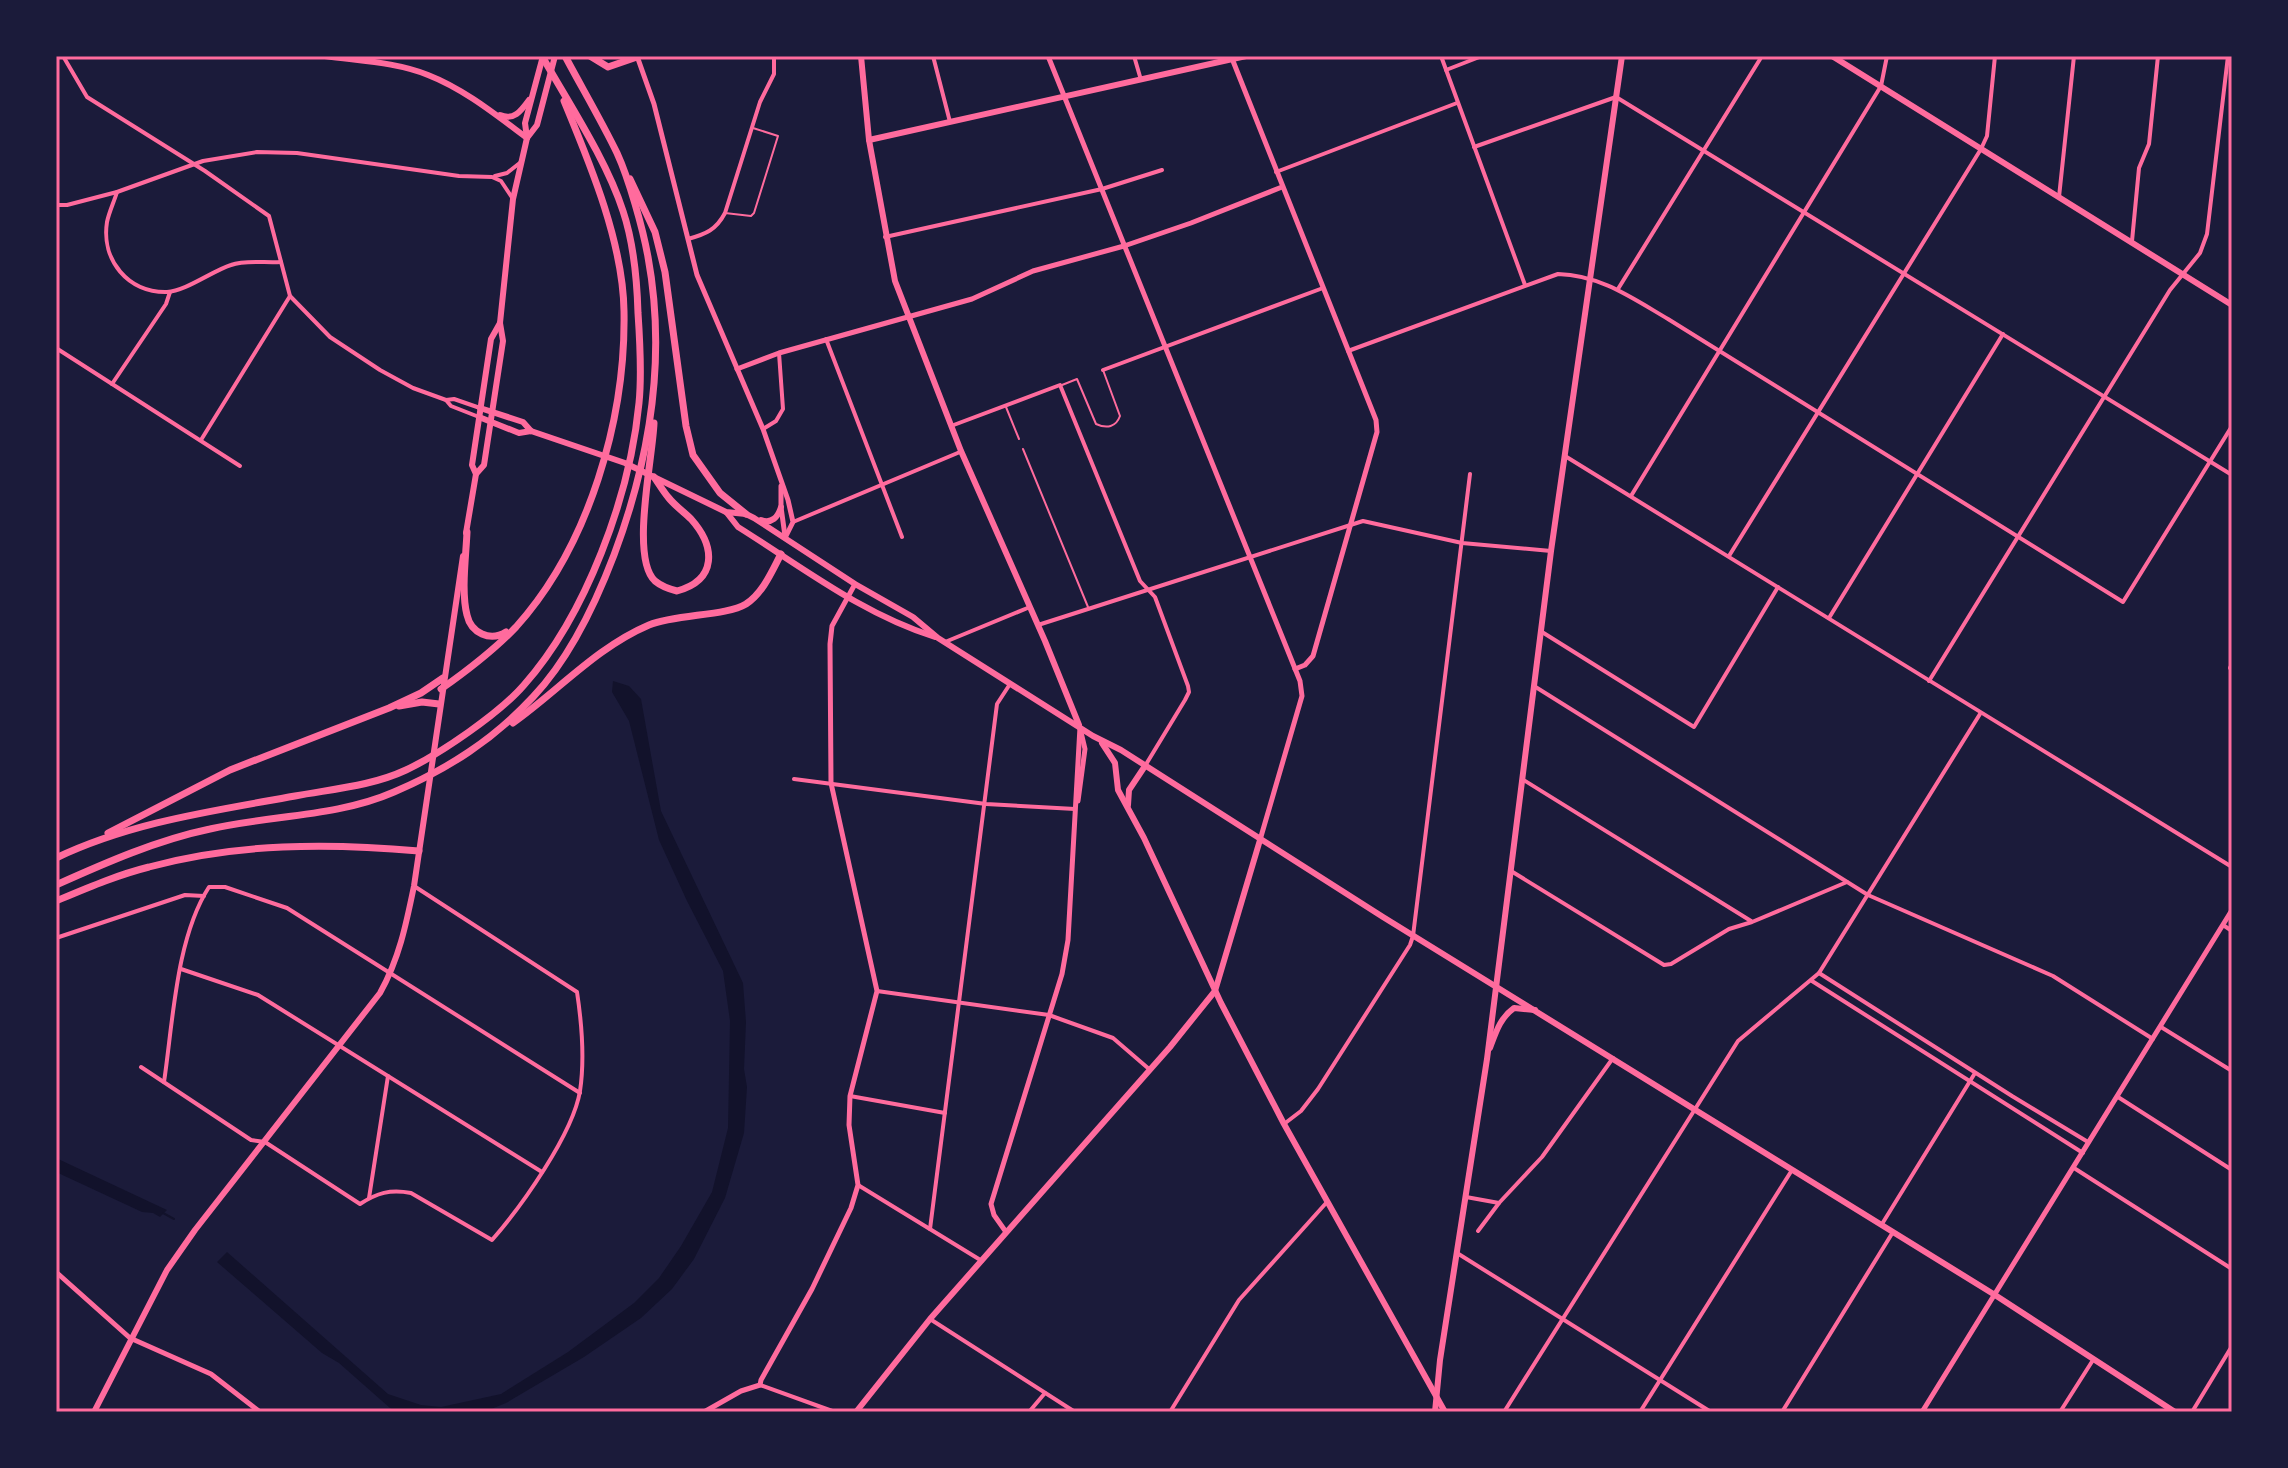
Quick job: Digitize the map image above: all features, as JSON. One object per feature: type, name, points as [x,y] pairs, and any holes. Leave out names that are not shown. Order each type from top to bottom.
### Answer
[{"type":"highway","points":[[91,841],[155,823],[365,784],[407,770],[496,711],[523,686],[545,658],[593,573],[610,530],[633,443],[639,402],[637,277],[623,210],[578,117],[542,56]]},
{"type":"highway","points":[[565,56],[655,232],[693,455],[720,493],[750,516]]},
{"type":"highway","points":[[590,56],[608,67],[636,56]]},
{"type":"highway","points":[[441,689],[480,662],[518,624],[559,565],[578,529],[612,433],[620,383],[624,309],[614,240],[587,157],[556,81]]},
{"type":"highway","points":[[618,155],[649,259],[657,336],[654,436],[643,561],[653,580],[677,591],[691,587],[698,581],[705,574],[710,558],[706,542],[692,521],[654,477]]},
{"type":"highway","points":[[482,745],[536,695],[561,660],[603,586],[626,525],[644,458],[654,405],[656,372]]},
{"type":"highway","points":[[467,532],[468,619],[479,633],[493,637],[518,624]]},
{"type":"highway","points":[[56,885],[162,841],[211,828],[309,814],[391,794],[449,767],[601,654],[639,630],[664,620],[746,604],[760,590],[781,554]]},
{"type":"highway","points":[[56,858],[230,770],[389,708],[421,693],[443,678]]},
{"type":"highway","points":[[389,708],[422,702],[439,704]]},
{"type":"highway","points":[[56,901],[134,871],[210,853],[282,847],[419,851]]},
{"type":"main road","points":[[325,56],[397,66],[429,75],[504,117],[511,117],[521,110],[532,94]]},
{"type":"main road","points":[[476,474],[484,465],[503,341],[500,323],[513,199],[527,138],[525,123],[542,56]]},
{"type":"main road","points":[[527,138],[537,125],[555,56]]},
{"type":"main road","points":[[861,56],[869,140],[895,281],[961,451],[1080,727]]},
{"type":"main road","points":[[869,140],[1246,56]]},
{"type":"main road","points":[[1435,1412],[1487,1059],[1551,551],[1622,56]]},
{"type":"main road","points":[[1832,56],[2232,305]]},
{"type":"main road","points":[[486,108],[527,138]]},
{"type":"main road","points":[[94,1412],[130,1338],[174,1260],[340,1046],[380,993],[391,973],[403,940],[414,886],[441,689],[476,474],[472,465],[480,408],[491,339],[500,323]]},
{"type":"main road","points":[[480,408],[523,422],[531,431]]},
{"type":"main road","points":[[479,417],[490,424],[519,433],[531,431],[581,448],[654,477],[726,512],[770,521],[778,516],[781,507]]},
{"type":"main road","points":[[726,512],[738,527],[848,598],[903,627],[942,640]]},
{"type":"main road","points":[[750,516],[855,584],[913,617],[942,640],[1100,740],[1995,1295],[2175,1412]]},
{"type":"main road","points":[[781,554],[785,538]]},
{"type":"main road","points":[[1100,740],[1115,763],[1118,790],[1215,991],[1284,1124],[1445,1412]]},
{"type":"main road","points":[[1129,808],[1129,790],[1145,766]]},
{"type":"main road","points":[[856,1412],[930,1319],[1215,991],[1260,840]]},
{"type":"main road","points":[[1487,1059],[1496,1030],[1506,1014],[1514,1008],[1538,1011]]},
{"type":"street","points":[[63,56],[87,97],[195,164],[269,216],[290,296],[330,337],[413,388],[480,408]]},
{"type":"street","points":[[636,56],[654,104],[705,294],[763,429],[793,522]]},
{"type":"street","points":[[688,239],[719,226],[764,93],[774,74],[774,56]]},
{"type":"street","points":[[933,56],[950,122]]},
{"type":"street","points":[[1048,56],[1295,669],[1302,696],[1260,840]]},
{"type":"street","points":[[1134,56],[1141,81]]},
{"type":"street","points":[[1441,56],[1525,285]]},
{"type":"street","points":[[1446,70],[1482,56]]},
{"type":"street","points":[[1618,289],[1762,56]]},
{"type":"street","points":[[1631,496],[1881,86],[1887,56]]},
{"type":"street","points":[[1729,556],[1981,149],[1987,136],[1995,56]]},
{"type":"street","points":[[2058,197],[2074,56]]},
{"type":"street","points":[[2132,243],[2139,168],[2149,144],[2158,56]]},
{"type":"street","points":[[1929,681],[2103,395],[2170,290],[2200,253],[2207,234],[2228,56]]},
{"type":"street","points":[[1232,58],[1376,420],[1377,432],[1352,527],[1313,656],[1305,665],[1295,669]]},
{"type":"street","points":[[1474,147],[1616,97],[2232,475]]},
{"type":"street","points":[[1276,172],[1458,103]]},
{"type":"street","points":[[56,205],[117,192],[229,155],[257,152],[297,153],[459,176],[492,177],[507,173],[521,162]]},
{"type":"street","points":[[885,237],[1102,189],[1162,170]]},
{"type":"street","points":[[492,177],[501,181],[513,199]]},
{"type":"street","points":[[737,369],[779,353],[972,299],[1033,271],[1124,246],[1282,187]]},
{"type":"street","points":[[117,192],[107,222],[111,259],[118,272],[147,289],[170,292],[234,264],[281,262]]},
{"type":"street","points":[[1348,351],[1558,274],[1591,277],[1618,289],[2123,602],[2232,426]]},
{"type":"street","points":[[1103,370],[1323,288]]},
{"type":"street","points":[[112,385],[166,304],[170,292]]},
{"type":"street","points":[[200,441],[290,296]]},
{"type":"street","points":[[1829,618],[2003,334]]},
{"type":"street","points":[[826,339],[902,537]]},
{"type":"street","points":[[56,348],[240,466]]},
{"type":"street","points":[[763,429],[776,421],[783,409],[779,353]]},
{"type":"street","points":[[951,426],[1060,385],[1140,581],[1155,597],[1189,692],[1145,766]]},
{"type":"street","points":[[446,400],[451,406],[479,417]]},
{"type":"street","points":[[785,538],[793,522],[961,451]]},
{"type":"street","points":[[1565,456],[2232,867]]},
{"type":"street","points":[[1284,1124],[1301,1111],[1318,1089],[1413,936],[1470,474]]},
{"type":"street","points":[[782,481],[785,538]]},
{"type":"street","points":[[1038,625],[1363,521],[1462,543],[1551,551]]},
{"type":"street","points":[[760,1385],[812,1289],[851,1208],[858,1185],[849,1125],[850,1096],[877,991],[831,783],[830,644],[832,626],[855,584]]},
{"type":"street","points":[[1542,632],[1694,727],[1778,587]]},
{"type":"street","points":[[942,640],[1030,607]]},
{"type":"street","points":[[930,1229],[997,704],[1011,683]]},
{"type":"street","points":[[1534,686],[1868,895],[2053,976],[2153,1039]]},
{"type":"street","points":[[1504,1412],[1738,1041],[1819,973],[1980,714]]},
{"type":"street","points":[[1006,1232],[994,1215],[991,1204],[1062,974],[1068,940],[1080,727]]},
{"type":"street","points":[[794,779],[986,804],[1075,809]]},
{"type":"street","points":[[1522,779],[1752,922]]},
{"type":"street","points":[[1510,871],[1664,965],[1671,964],[1729,929],[1847,882]]},
{"type":"street","points":[[141,1067],[251,1140],[265,1142],[360,1204],[382,1192],[398,1190],[411,1193],[492,1240],[542,1172],[570,1123],[580,1093],[583,1041],[577,992],[414,886]]},
{"type":"street","points":[[164,1082],[186,937],[196,907],[209,887],[225,887],[287,908],[580,1093]]},
{"type":"street","points":[[56,938],[185,895],[204,896]]},
{"type":"street","points":[[1922,1412],[2232,910]]},
{"type":"street","points":[[2223,925],[2232,931]]},
{"type":"street","points":[[181,969],[258,995],[542,1172]]},
{"type":"street","points":[[1819,973],[2090,1143]]},
{"type":"street","points":[[1811,981],[2083,1153]]},
{"type":"street","points":[[877,991],[1049,1015],[1113,1038],[1149,1069]]},
{"type":"street","points":[[2161,1027],[2232,1071]]},
{"type":"street","points":[[1478,1231],[1499,1203],[1542,1157],[1613,1058]]},
{"type":"street","points":[[1881,1225],[1975,1073]]},
{"type":"street","points":[[369,1198],[388,1076]]},
{"type":"street","points":[[850,1096],[945,1113]]},
{"type":"street","points":[[2118,1097],[2232,1170]]},
{"type":"street","points":[[2074,1168],[2232,1269]]},
{"type":"street","points":[[1640,1412],[1792,1170]]},
{"type":"street","points":[[858,1185],[982,1261]]},
{"type":"street","points":[[1465,1197],[1499,1203]]},
{"type":"street","points":[[1170,1412],[1239,1300],[1327,1202]]},
{"type":"street","points":[[1782,1412],[1893,1232]]},
{"type":"street","points":[[1457,1253],[1711,1412]]},
{"type":"street","points":[[56,1272],[130,1338],[211,1374],[260,1412]]},
{"type":"street","points":[[930,1319],[1075,1412]]},
{"type":"street","points":[[2192,1412],[2232,1346]]},
{"type":"street","points":[[2060,1412],[2093,1360]]},
{"type":"street","points":[[704,1412],[741,1391],[760,1385],[835,1412]]},
{"type":"street","points":[[1029,1412],[1045,1393]]},
{"type":"lane","points":[[725,213],[736,217],[754,213],[778,136],[752,128]]},
{"type":"lane","points":[[1060,385],[1077,379],[1096,424],[1103,428],[1111,427],[1120,416],[1103,370]]},
{"type":"lane","points":[[1006,406],[1019,439]]},
{"type":"lane","points":[[1023,449],[1088,608]]},
{"type":"shaded area","points":[[613,681],[629,686],[641,699],[661,811],[743,983],[747,1087],[744,1133],[725,1198],[694,1259],[672,1289],[641,1318],[584,1357],[506,1403],[484,1412],[398,1412],[339,1363],[322,1353],[217,1262],[227,1252],[388,1394],[421,1405],[441,1407],[501,1394],[568,1352],[634,1303],[659,1278],[712,1192],[728,1128],[730,1021],[723,971],[659,840],[629,721],[612,692]]},
{"type":"shaded area","points":[[56,1158],[167,1210],[160,1217],[142,1212],[56,1172]]},
{"type":"waterway","points":[[163,1213],[174,1219]]}]
